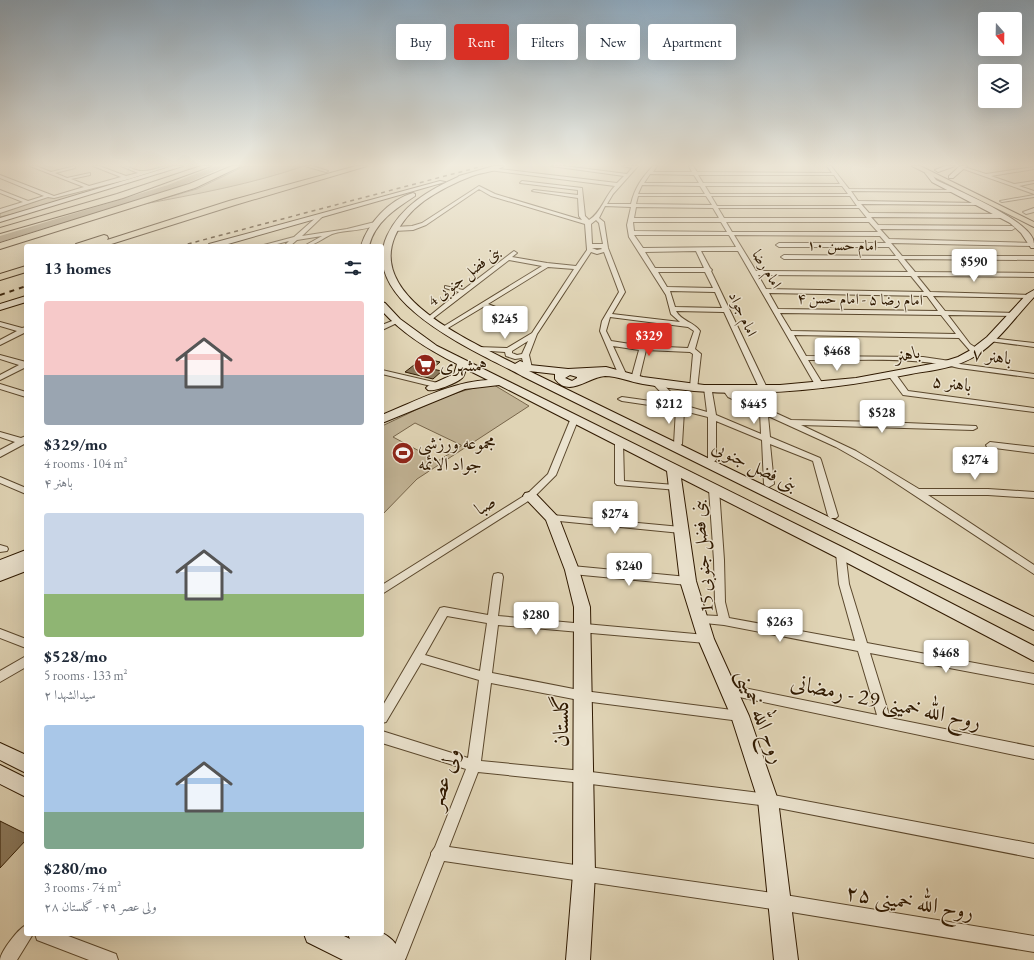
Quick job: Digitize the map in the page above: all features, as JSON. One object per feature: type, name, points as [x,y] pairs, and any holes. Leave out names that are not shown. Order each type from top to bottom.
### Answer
[{"type":"main road","points":[[0,220],[31,211]]},
{"type":"main road","points":[[0,231],[69,211]]},
{"type":"main road","points":[[0,246],[111,211]]},
{"type":"main road","points":[[85,244],[189,211]]},
{"type":"main road","points":[[102,244],[207,211]]},
{"type":"main road","points":[[219,244],[341,211]]},
{"type":"main road","points":[[365,244],[367,235],[375,224],[390,211]]},
{"type":"main road","name":"بنی فضل جنوبی","points":[[409,211],[394,229],[388,242],[384,259],[390,278],[402,294],[442,329],[481,351],[575,398],[1034,624]]},
{"type":"main road","points":[[992,211],[1013,221],[1024,231],[1034,245]]},
{"type":"main road","points":[[1007,211],[1034,225]]},
{"type":"main road","points":[[1026,212],[1034,216]]},
{"type":"main road","points":[[1024,231],[1034,230]]},
{"type":"main road","points":[[0,272],[24,264]]},
{"type":"main road","points":[[0,277],[24,270]]},
{"type":"main road","name":"باهنر","points":[[481,351],[498,355],[528,368],[568,372],[606,370],[635,379],[694,387],[727,390],[764,390],[820,386],[892,375],[950,363],[961,359],[991,340],[1033,292]]},
{"type":"main road","points":[[0,307],[24,300]]},
{"type":"main road","points":[[384,307],[397,321],[433,348],[835,550],[1034,654]]},
{"type":"main road","points":[[459,375],[462,363]]},
{"type":"main road","points":[[568,372],[581,375],[583,377],[574,388],[575,398]]},
{"type":"main road","name":"باهنر","points":[[580,382],[603,373],[623,376]]},
{"type":"main road","points":[[384,408],[439,386],[459,375],[472,378],[474,384]]},
{"type":"main road","points":[[384,418],[447,392],[474,384],[501,382]]},
{"type":"main road","name":"روح الله خمینی","points":[[673,468],[688,582],[706,639],[740,716],[768,800],[786,960]]},
{"type":"main road","name":"گلستان","points":[[530,496],[552,518],[572,570],[582,607],[584,696],[584,874],[578,960]]},
{"type":"main road","points":[[787,526],[802,523],[806,520],[806,512]]},
{"type":"main road","points":[[835,550],[825,537],[826,534],[836,531],[847,532]]},
{"type":"main road","points":[[0,566],[24,556]]},
{"type":"main road","points":[[0,576],[24,566]]},
{"type":"main road","points":[[0,751],[24,763]]},
{"type":"main road","points":[[0,774],[24,787]]},
{"type":"main road","points":[[320,936],[368,960]]},
{"type":"main road","points":[[363,936],[382,945],[393,960]]},
{"type":"street","points":[[394,229],[413,228],[424,224],[443,211]]},
{"type":"street","points":[[548,211],[588,223],[596,218],[601,211]]},
{"type":"street","points":[[528,368],[525,354],[534,334],[579,268],[590,249],[588,223],[582,216],[581,211]]},
{"type":"street","points":[[632,211],[631,220],[632,237],[669,295],[674,314],[697,331],[691,350]]},
{"type":"street","name":"امام رضا","points":[[717,211],[820,386]]},
{"type":"street","points":[[864,211],[961,336],[975,351]]},
{"type":"street","points":[[1026,212],[1031,211]]},
{"type":"street","points":[[88,218],[105,216]]},
{"type":"street","points":[[289,244],[320,216]]},
{"type":"street","points":[[631,220],[1003,216]]},
{"type":"street","points":[[596,218],[601,222],[605,250],[622,292],[620,299],[608,315],[603,326],[603,331],[623,376]]},
{"type":"street","points":[[271,244],[297,237],[375,224]]},
{"type":"street","points":[[876,227],[1012,228]]},
{"type":"street","points":[[311,244],[335,231],[362,232],[367,235]]},
{"type":"street","points":[[631,233],[882,234]]},
{"type":"street","points":[[780,245],[889,243],[1034,245]]},
{"type":"street","points":[[590,249],[599,246],[605,250]]},
{"type":"street","points":[[641,250],[740,249]]},
{"type":"street","points":[[508,258],[547,265],[579,268],[605,250]]},
{"type":"street","name":"امام جواد","points":[[698,250],[709,270],[764,390]]},
{"type":"street","name":"بنی فضل جنوبی 4","points":[[429,319],[514,253]]},
{"type":"street","name":"امام حسن ۱۰","points":[[784,257],[1034,258]]},
{"type":"street","points":[[442,329],[484,305],[547,265]]},
{"type":"street","points":[[654,270],[709,270]]},
{"type":"street","points":[[754,273],[1034,275]]},
{"type":"street","points":[[446,287],[465,292]]},
{"type":"street","points":[[665,289],[718,290]]},
{"type":"street","points":[[764,291],[928,293],[1033,292]]},
{"type":"street","points":[[484,305],[514,316]]},
{"type":"street","points":[[673,309],[727,310]]},
{"type":"street","name":"امام رضا ۵ - امام حسن ۴","points":[[776,311],[1014,314]]},
{"type":"street","points":[[608,315],[691,326]]},
{"type":"street","points":[[384,319],[397,321]]},
{"type":"street","points":[[384,327],[397,321]]},
{"type":"street","points":[[0,324],[24,330]]},
{"type":"street","points":[[0,343],[24,330]]},
{"type":"street","points":[[789,333],[961,336]]},
{"type":"street","points":[[481,351],[508,350],[534,334]]},
{"type":"street","points":[[991,340],[1034,345]]},
{"type":"street","points":[[609,344],[643,348],[691,350],[695,352],[697,354],[694,387]]},
{"type":"street","points":[[635,379],[643,348]]},
{"type":"street","points":[[508,350],[509,354],[514,356],[522,356],[525,354]]},
{"type":"street","points":[[0,357],[24,364]]},
{"type":"street","name":"باهنر ۷","points":[[804,358],[923,359],[950,363],[958,366],[1033,376]]},
{"type":"street","points":[[0,378],[24,366]]},
{"type":"street","points":[[384,372],[439,386]]},
{"type":"street","name":"باهنر ۵","points":[[892,375],[906,393],[1034,410]]},
{"type":"street","points":[[658,383],[680,407],[678,444]]},
{"type":"street","points":[[0,386],[24,394]]},
{"type":"street","points":[[708,388],[712,416],[712,460]]},
{"type":"street","points":[[727,390],[731,395],[738,399],[791,422],[855,454],[916,492],[1034,570]]},
{"type":"street","points":[[622,400],[680,407],[712,416],[817,460],[833,516]]},
{"type":"street","points":[[764,411],[769,484]]},
{"type":"street","name":"صبا","points":[[384,589],[530,496],[552,475],[574,420]]},
{"type":"street","points":[[791,422],[896,424],[973,428]]},
{"type":"street","points":[[0,434],[24,440]]},
{"type":"street","points":[[0,454],[24,440]]},
{"type":"street","points":[[619,442],[620,483],[675,488]]},
{"type":"street","points":[[990,445],[1034,450]]},
{"type":"street","points":[[0,480],[24,490]]},
{"type":"street","name":"بنی فضل جنوبی 15","points":[[714,489],[719,560],[720,602],[724,621]]},
{"type":"street","points":[[916,492],[988,492],[1034,495]]},
{"type":"street","points":[[552,518],[681,530]]},
{"type":"street","points":[[835,550],[885,721]]},
{"type":"street","points":[[572,570],[688,582]]},
{"type":"street","name":"ولی عصر","points":[[398,960],[438,853],[474,766],[491,620],[498,577]]},
{"type":"street","points":[[384,715],[444,611],[491,620],[706,639]]},
{"type":"street","points":[[699,619],[724,621],[1034,679]]},
{"type":"street","points":[[0,633],[24,643]]},
{"type":"street","points":[[418,658],[485,677],[584,696],[740,716]]},
{"type":"street","points":[[0,677],[24,662]]},
{"type":"street","name":"روح الله خمینی 29 - رمضانی","points":[[729,690],[1034,753]]},
{"type":"street","points":[[384,738],[474,766],[583,777],[768,800],[1034,851]]},
{"type":"street","name":"روح الله خمینی ۲۵","points":[[438,853],[779,902],[1034,944]]},
{"type":"street","points":[[7,960],[24,936]]},
{"type":"street","points":[[48,936],[110,960]]},
{"type":"shaded area","points":[[4,211],[24,211],[0,217],[0,212]]},
{"type":"shaded area","name":"مجموعه ورزشی جواد الائمه","points":[[494,385],[529,406],[417,479],[384,513],[384,425],[436,401],[465,390]],"holes":[[[415,423],[461,446],[438,461],[393,437]]]},
{"type":"building","name":"همشهری","points":[[423,358],[440,362],[432,369],[442,371],[433,379],[405,372]]},
{"type":"building","points":[[0,821],[24,833],[24,842],[0,868]]},
{"type":"waterway","points":[[0,239],[93,211]]},
{"type":"railway","points":[[188,244],[313,211]]},
{"type":"railway","points":[[0,295],[24,287]]},
{"type":"place","name":"همشهری","points":[[425,365]]},
{"type":"place","name":"مجموعه ورزشی جواد الائمه","points":[[403,453]]}]
